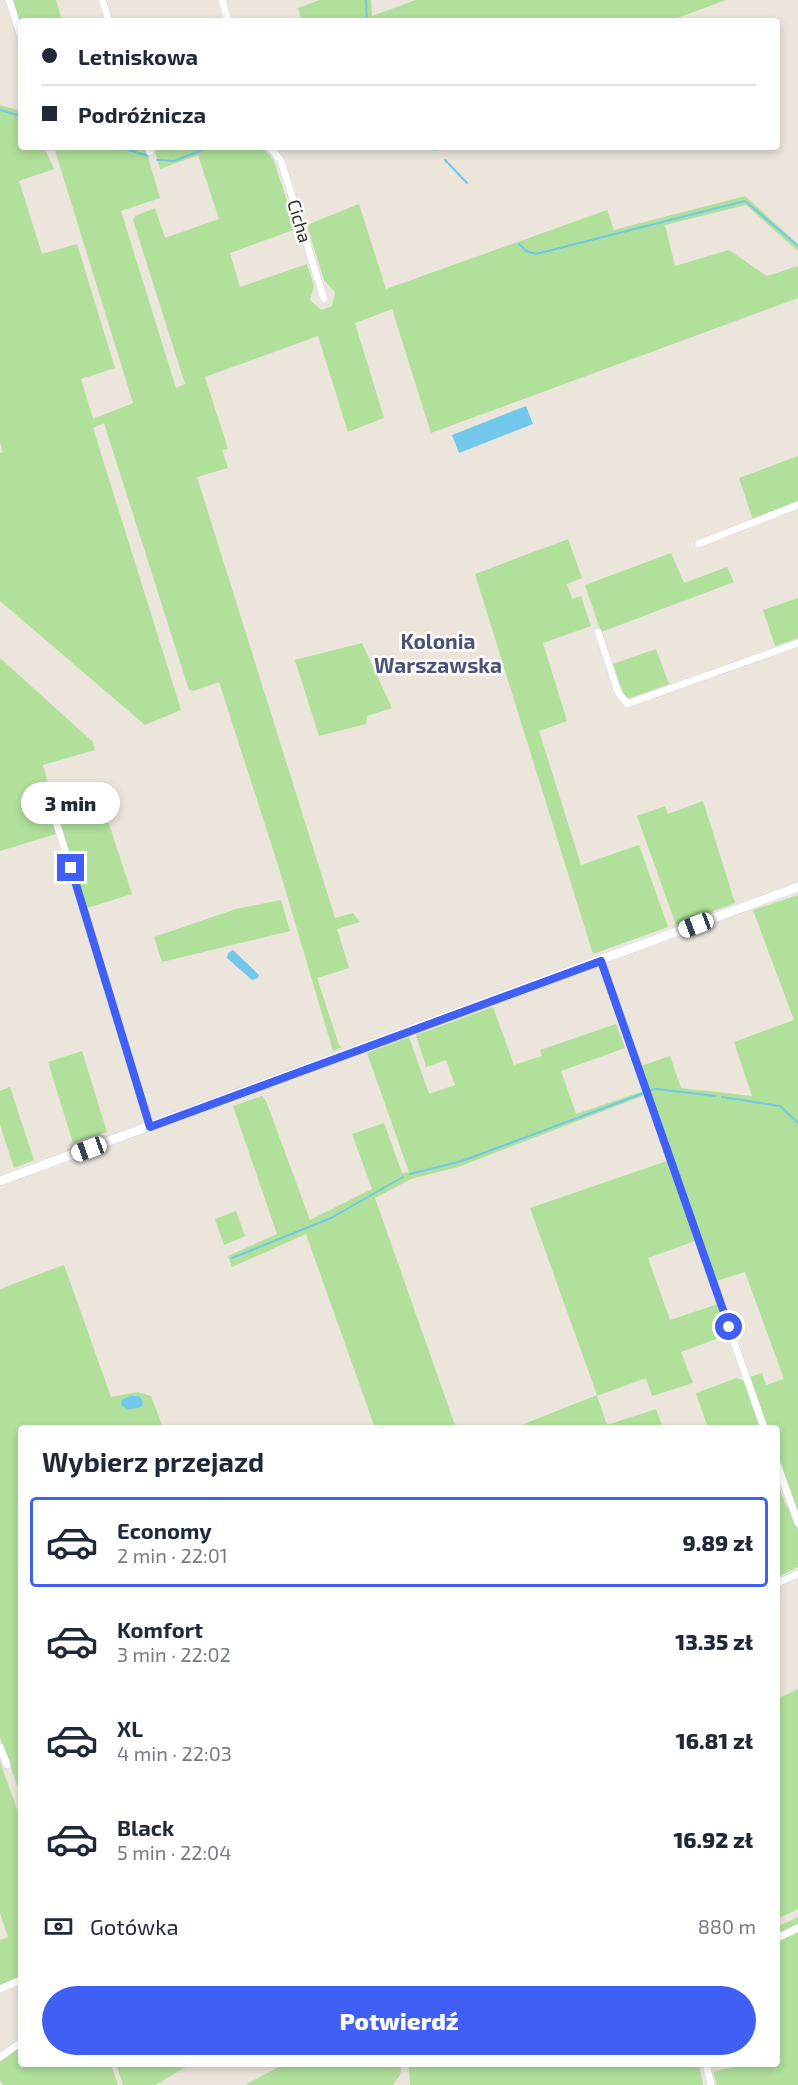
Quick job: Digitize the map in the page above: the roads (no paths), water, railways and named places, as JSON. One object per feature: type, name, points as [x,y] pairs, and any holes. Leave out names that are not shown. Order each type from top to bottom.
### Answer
[{"type":"street","points":[[9,0],[18,28]]},
{"type":"street","points":[[102,0],[108,18]]},
{"type":"street","points":[[222,0],[227,18]]},
{"type":"street","name":"Cicha","points":[[272,150],[281,161],[324,299]]},
{"type":"street","points":[[698,544],[798,505]]},
{"type":"street","points":[[598,632],[618,692],[627,704],[798,643]]},
{"type":"street","points":[[46,789],[150,1127]]},
{"type":"street","points":[[0,1181],[798,887]]},
{"type":"street","points":[[601,961],[763,1425]]},
{"type":"street","points":[[780,1472],[798,1523]]},
{"type":"street","points":[[780,1582],[798,1574]]},
{"type":"street","points":[[0,1747],[7,1765]]},
{"type":"street","points":[[780,1937],[798,1928]]},
{"type":"street","points":[[0,1989],[18,1981]]},
{"type":"street","points":[[0,2056],[18,2044]]},
{"type":"street","points":[[707,2067],[711,2085]]},
{"type":"water","points":[[526,406],[533,424],[459,453],[452,435]]},
{"type":"water","points":[[233,950],[259,975],[258,978],[252,980],[227,958],[228,953]]},
{"type":"water","points":[[130,1396],[141,1398],[143,1404],[141,1407],[127,1410],[121,1405],[122,1400]]},
{"type":"waterway","points":[[366,0],[367,18]]},
{"type":"waterway","points":[[0,110],[18,115]]},
{"type":"waterway","points":[[129,150],[148,156]]},
{"type":"waterway","points":[[157,160],[174,161],[202,150]]},
{"type":"waterway","points":[[445,160],[467,183]]},
{"type":"waterway","points":[[519,244],[526,251],[536,254],[745,201],[798,246]]},
{"type":"waterway","points":[[651,1090],[715,1096]]},
{"type":"waterway","points":[[410,1174],[462,1161],[644,1093]]},
{"type":"waterway","points":[[722,1097],[780,1106],[798,1123]]},
{"type":"waterway","points":[[232,1258],[331,1218],[403,1177]]},
{"type":"district","name":"Kolonia Warszawska","points":[[438,652]]}]
